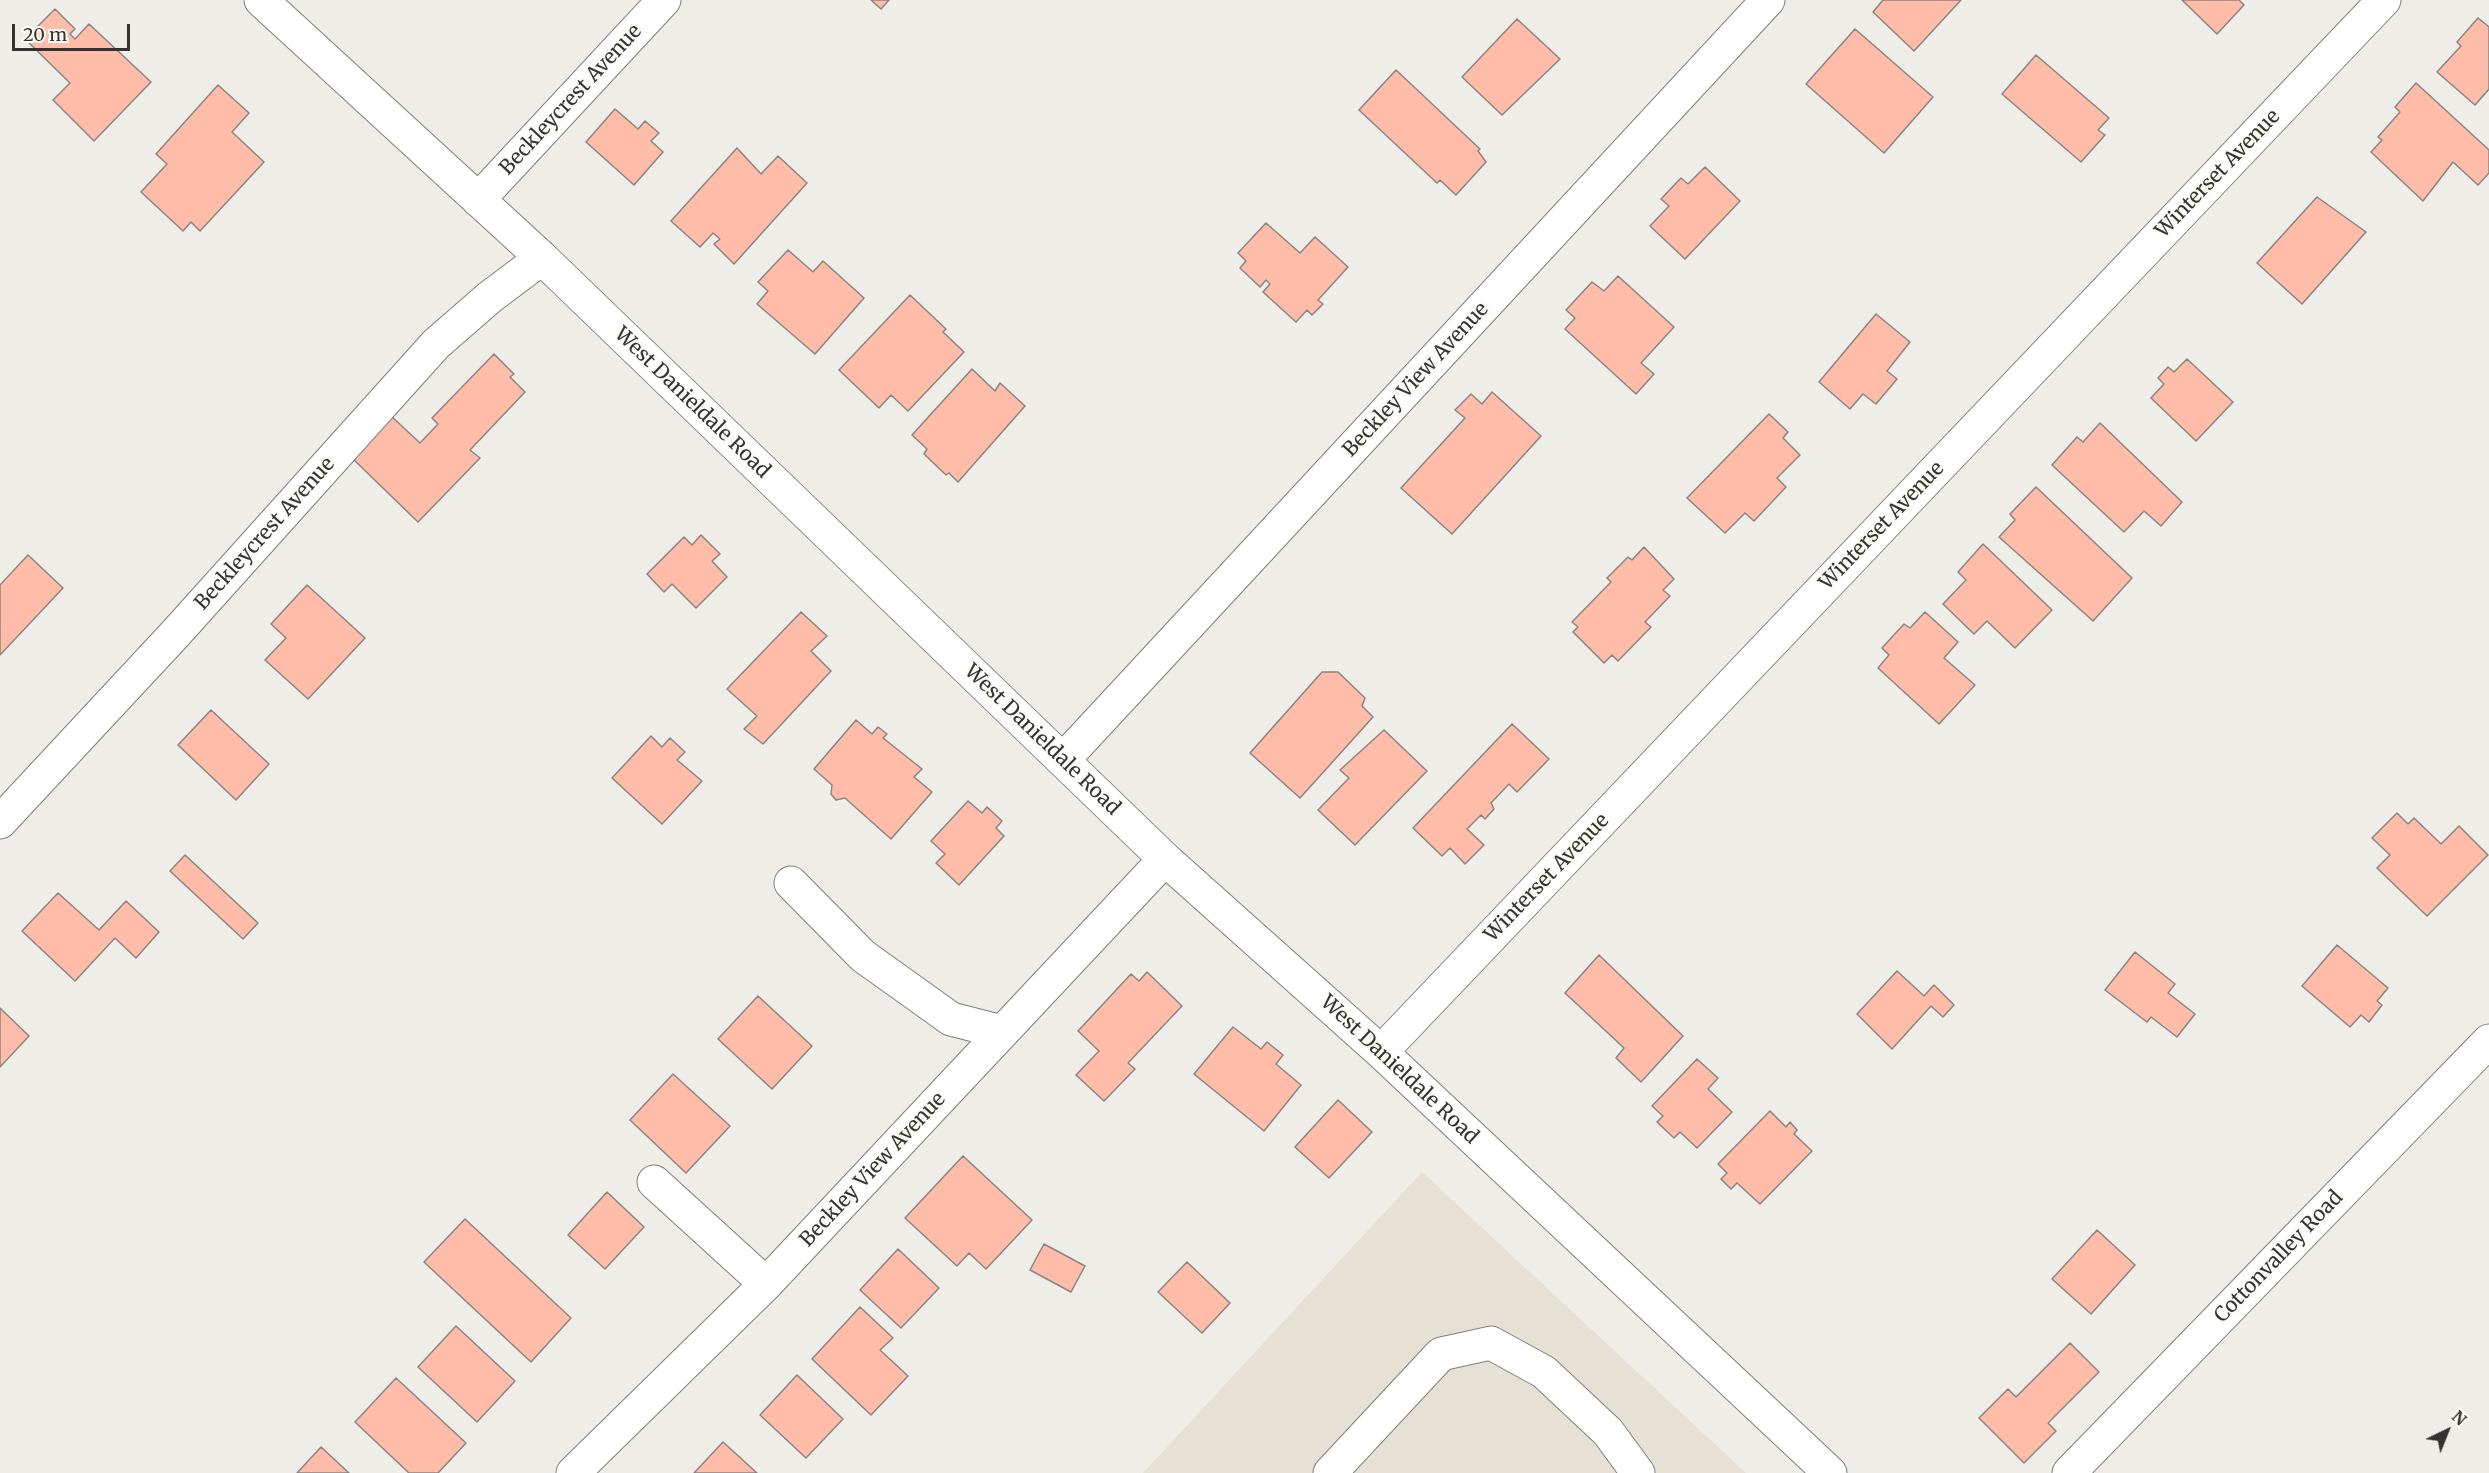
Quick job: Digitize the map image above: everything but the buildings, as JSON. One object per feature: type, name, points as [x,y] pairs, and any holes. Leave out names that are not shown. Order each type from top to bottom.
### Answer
[{"type":"street","name":"West Danieldale Road","points":[[261,0],[542,258],[1165,859],[1381,1052],[1740,1392],[1830,1473]]},
{"type":"street","name":"Beckleycrest Avenue","points":[[478,200],[664,0]]},
{"type":"street","name":"Beckley View Avenue","points":[[1064,760],[1768,0]]},
{"type":"street","name":"Winterset Avenue","points":[[1381,1052],[2384,0]]},
{"type":"street","name":"Beckleycrest Avenue","points":[[0,822],[184,624],[436,344],[490,297],[542,258]]},
{"type":"street","name":"Beckley View Avenue","points":[[573,1473],[766,1284],[1165,859]]},
{"type":"street","points":[[791,883],[863,956],[951,1019],[1002,1032]]},
{"type":"street","name":"Cottonvalley Road","points":[[2069,1473],[2489,1041]]},
{"type":"street","points":[[654,1182],[766,1284]]},
{"type":"street","points":[[1330,1473],[1441,1354],[1491,1343],[1544,1372],[1608,1432],[1638,1473]]},
{"type":"shaded area","points":[[1422,1172],[1746,1473],[1143,1473]]}]
